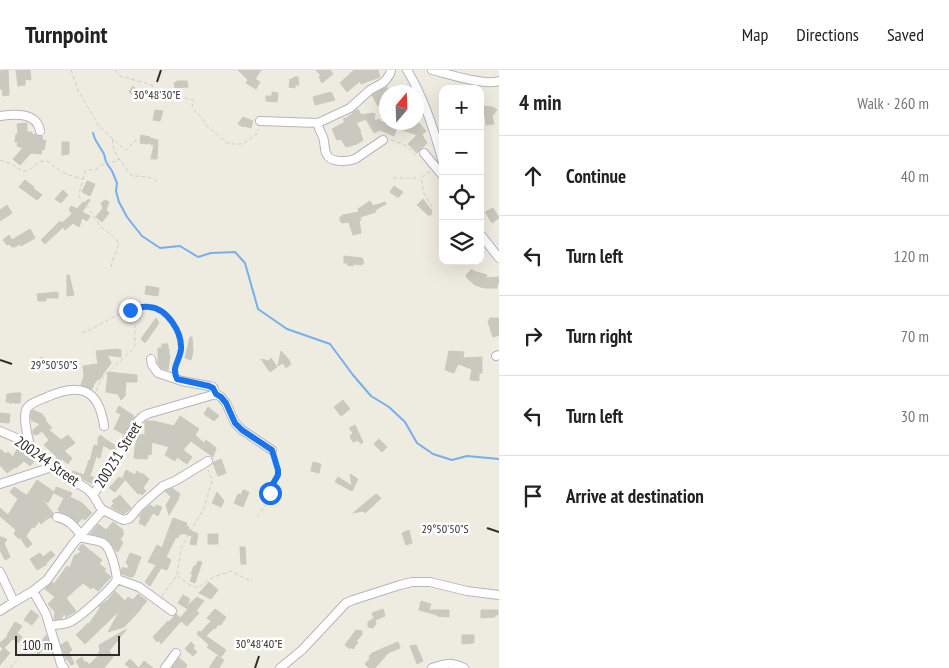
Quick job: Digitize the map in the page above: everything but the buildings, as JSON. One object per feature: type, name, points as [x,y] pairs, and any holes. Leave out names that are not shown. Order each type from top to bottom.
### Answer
[{"type":"street","points":[[260,121],[318,123],[350,108],[370,90],[385,81],[391,70]]},
{"type":"street","points":[[408,70],[432,125],[439,149]]},
{"type":"street","points":[[432,70],[482,82],[499,83]]},
{"type":"street","points":[[0,116],[16,114],[26,116],[36,122],[40,131]]},
{"type":"street","points":[[318,123],[323,137],[325,152],[328,156],[337,160],[349,161],[355,159],[383,140]]},
{"type":"street","points":[[421,155],[435,172]]},
{"type":"street","points":[[484,239],[499,258]]},
{"type":"street","points":[[151,359],[152,365],[158,373],[213,388],[216,394],[226,403],[235,423],[242,430],[272,450]]},
{"type":"street","points":[[30,446],[26,425],[28,408],[32,403],[64,390],[72,389],[86,392],[94,397],[101,412],[104,426]]},
{"type":"street","name":"200231 Street","points":[[0,611],[47,580],[73,544],[103,510],[93,495],[142,417],[216,394]]},
{"type":"street","name":"200244 Street","points":[[0,431],[30,446],[52,467],[93,495]]},
{"type":"street","points":[[103,510],[124,520],[130,518],[140,506],[163,486],[207,462]]},
{"type":"street","points":[[0,484],[52,467]]},
{"type":"street","points":[[50,626],[68,623],[77,618],[112,587],[117,580],[106,545],[80,536],[65,518],[57,517]]},
{"type":"street","points":[[0,572],[14,602]]},
{"type":"street","points":[[117,580],[139,587],[172,611]]},
{"type":"street","points":[[280,668],[302,650],[346,604],[364,596],[400,585],[422,581],[499,595]]},
{"type":"street","points":[[33,591],[46,614],[61,664],[64,668]]},
{"type":"street","points":[[165,668],[176,653]]},
{"type":"street","points":[[432,668],[452,663],[464,668]]},
{"type":"path","points":[[71,70],[78,90],[99,126],[126,150],[137,139]]},
{"type":"path","points":[[115,70],[120,76],[152,85],[153,89],[157,91],[193,100],[192,106],[206,126],[227,143],[246,143],[258,133],[260,121]]},
{"type":"path","points":[[113,138],[112,144],[115,153],[131,175],[149,177],[155,179],[158,183]]},
{"type":"path","points":[[383,140],[388,139],[405,145],[421,155]]},
{"type":"path","points":[[111,267],[120,244],[93,217],[89,208],[80,198],[80,194],[85,171],[95,170],[106,162],[114,162],[120,159]]},
{"type":"path","points":[[0,160],[26,171],[43,160],[58,170],[75,178],[83,179]]},
{"type":"path","points":[[393,178],[421,178],[435,172]]},
{"type":"path","points":[[421,178],[424,194],[432,207]]},
{"type":"path","points":[[82,333],[114,316],[140,307],[156,308],[163,312],[170,320],[181,338],[181,350],[174,371],[177,379]]},
{"type":"path","points":[[94,397],[100,381],[130,352],[135,344],[136,325],[123,313]]},
{"type":"path","points":[[257,517],[266,506],[270,496],[269,489],[278,475],[272,450]]},
{"type":"path","points":[[159,601],[177,575],[181,548],[204,508],[212,481],[207,462]]},
{"type":"path","points":[[177,575],[191,586],[197,588],[210,579],[231,571],[252,582]]},
{"type":"path","points":[[10,668],[19,658]]},
{"type":"waterway","points":[[93,133],[117,183],[116,191],[119,202],[127,217],[142,236],[160,248],[180,246],[198,257],[211,253],[235,252],[245,263],[258,309],[287,329],[330,344],[371,396],[389,407],[405,422],[417,443],[433,454],[452,460],[467,456],[499,459]]},
{"type":"route","points":[[130,310],[148,306],[163,312],[178,331],[181,338],[181,350],[174,371],[177,379],[213,388],[216,394],[226,403],[235,423],[242,430],[272,450],[278,475],[269,489],[270,493]]}]
